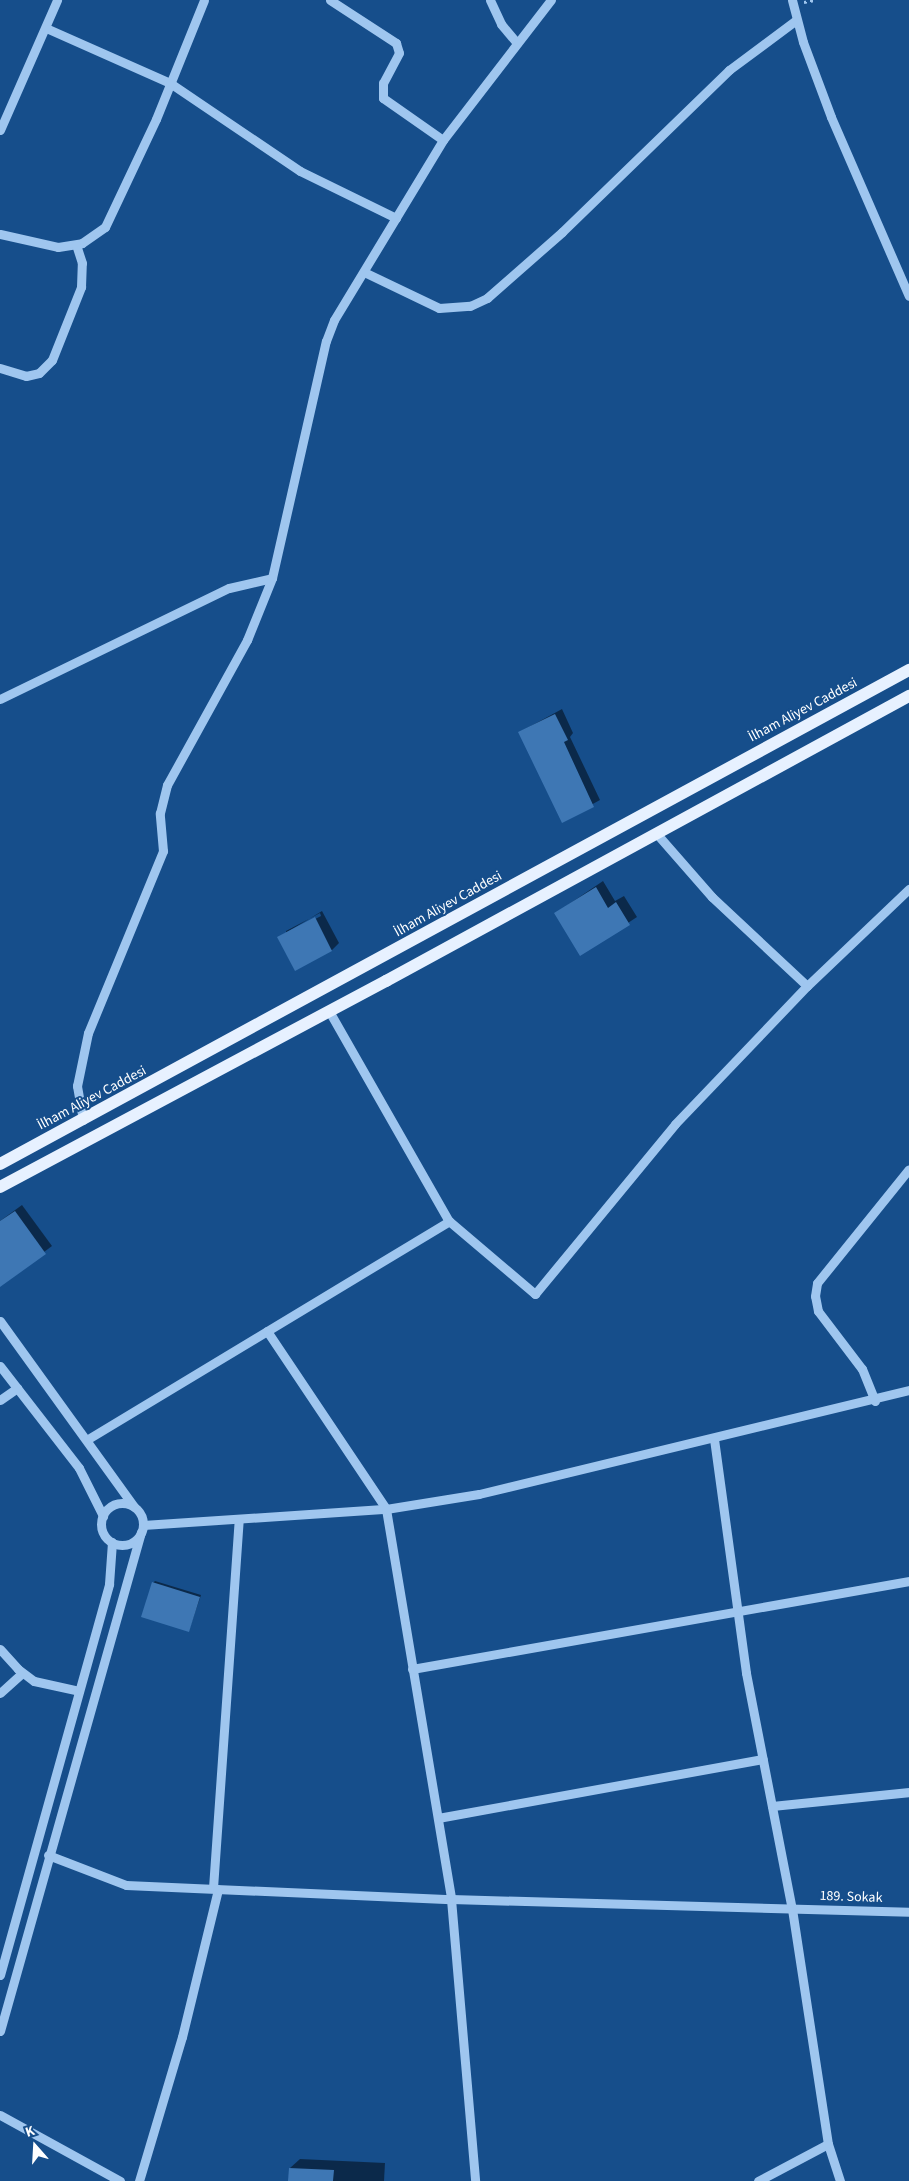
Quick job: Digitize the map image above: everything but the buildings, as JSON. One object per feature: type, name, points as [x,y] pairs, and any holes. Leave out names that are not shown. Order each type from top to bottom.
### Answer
[{"type":"main road","name":"İlham Aliyev Caddesi","points":[[0,1164],[909,670]]},
{"type":"main road","points":[[0,1187],[329,1012],[909,696]]},
{"type":"street","points":[[0,130],[58,0]]},
{"type":"street","points":[[0,234],[46,246],[76,245],[98,234],[111,220],[204,0]]},
{"type":"street","points":[[330,0],[396,43],[399,53],[383,83],[383,98],[443,140]]},
{"type":"street","points":[[490,0],[501,24],[518,42]]},
{"type":"street","points":[[83,1120],[76,1086],[91,1024],[163,851],[162,799],[192,737],[247,640],[272,578],[326,341],[334,320],[443,140],[550,0]]},
{"type":"street","points":[[792,0],[796,20],[831,117],[909,296]]},
{"type":"street","points":[[364,272],[439,308],[470,306],[487,298],[562,232],[729,70],[796,20]]},
{"type":"street","points":[[46,28],[170,83],[300,171],[396,218]]},
{"type":"street","points":[[0,368],[26,376],[39,372],[52,360],[81,287],[82,263],[76,245]]},
{"type":"street","points":[[0,700],[229,588],[272,578]]},
{"type":"street","points":[[656,833],[712,897],[807,986]]},
{"type":"street","points":[[329,1012],[449,1221],[535,1294],[675,1124],[807,986],[909,889]]},
{"type":"street","points":[[875,1401],[862,1369],[818,1311],[815,1296],[817,1283],[909,1169]]},
{"type":"street","points":[[88,1439],[449,1221]]},
{"type":"street","points":[[0,1321],[88,1439],[134,1507],[142,1529],[0,2031]]},
{"type":"street","points":[[267,1331],[386,1509],[451,1899],[475,2181]]},
{"type":"street","points":[[0,1366],[79,1468],[103,1516],[103,1532],[112,1542],[109,1584],[0,1976]]},
{"type":"street","points":[[0,1400],[17,1388]]},
{"type":"street","points":[[112,1542],[132,1542],[142,1529],[239,1519],[386,1509],[479,1494],[875,1401],[909,1390]]},
{"type":"street","points":[[714,1439],[738,1614],[763,1759],[792,1908],[828,2144],[840,2181]]},
{"type":"street","points":[[103,1516],[116,1504],[134,1507]]},
{"type":"street","points":[[139,2181],[182,2037],[216,1889],[239,1519]]},
{"type":"street","points":[[412,1669],[738,1614],[909,1581]]},
{"type":"street","points":[[0,1649],[22,1673],[34,1681],[80,1691]]},
{"type":"street","points":[[0,1694],[22,1673]]},
{"type":"street","points":[[438,1818],[763,1759]]},
{"type":"street","points":[[772,1806],[909,1792]]},
{"type":"street","name":"189. Sokak","points":[[48,1856],[126,1884],[451,1899],[909,1912]]},
{"type":"street","points":[[0,2115],[120,2181]]},
{"type":"street","points":[[758,2181],[828,2144]]}]
